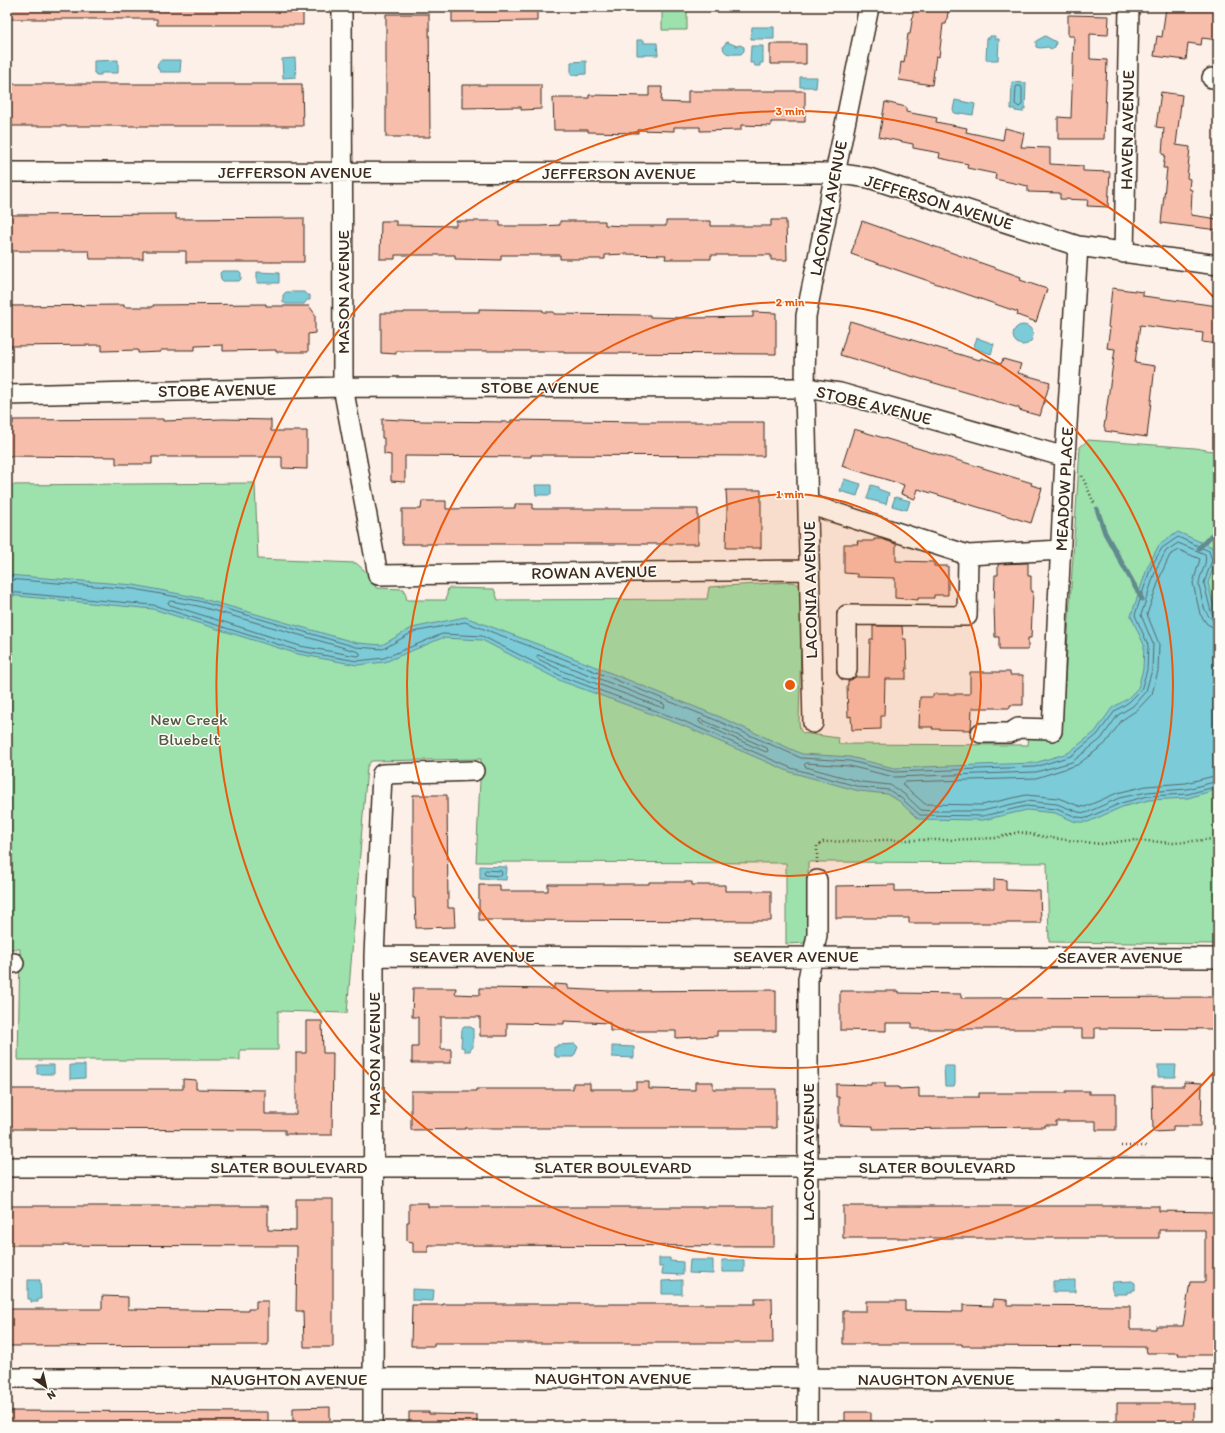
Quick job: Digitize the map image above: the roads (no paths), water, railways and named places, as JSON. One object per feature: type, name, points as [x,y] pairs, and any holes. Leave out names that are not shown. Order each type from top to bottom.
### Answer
[{"type":"street","name":"MASON AVENUE","points":[[342,7],[343,387],[378,574]]},
{"type":"street","name":"LACONIA AVENUE","points":[[814,723],[805,388],[806,316],[869,7]]},
{"type":"street","name":"HAVEN AVENUE","points":[[1124,253],[1129,7]]},
{"type":"street","name":"JEFFERSON AVENUE","points":[[7,172],[834,173],[869,178],[1078,246],[1218,265]]},
{"type":"street","name":"MEADOW PLACE","points":[[981,733],[1010,733],[1018,728],[1052,730],[1065,457],[1078,246]]},
{"type":"street","name":"STOBE AVENUE","points":[[7,395],[343,387],[805,388],[840,393],[1065,457]]},
{"type":"street","points":[[808,504],[968,555],[1061,550]]},
{"type":"street","points":[[847,670],[846,615],[967,616],[968,555]]},
{"type":"street","name":"ROWAN AVENUE","points":[[378,574],[809,570]]},
{"type":"street","name":"MASON AVENUE","points":[[373,1426],[374,956],[382,774],[474,771]]},
{"type":"street","name":"LACONIA AVENUE","points":[[807,1426],[808,979],[817,935],[817,880]]},
{"type":"street","name":"SEAVER AVENUE","points":[[374,956],[1218,958]]},
{"type":"street","name":"SLATER BOULEVARD","points":[[7,1168],[1218,1168]]},
{"type":"street","name":"NAUGHTON AVENUE","points":[[7,1378],[807,1378],[1218,1380]]},
{"type":"water","points":[[752,27],[774,27],[774,39],[751,39]]},
{"type":"water","points":[[990,36],[995,36],[995,39],[999,39],[998,60],[986,60],[987,38],[990,38]]},
{"type":"water","points":[[1045,36],[1056,42],[1055,47],[1051,49],[1048,47],[1036,47],[1036,41]]},
{"type":"water","points":[[637,40],[644,40],[644,43],[657,43],[658,55],[637,55]]},
{"type":"water","points":[[727,42],[744,47],[744,51],[741,54],[727,53],[723,49],[723,46]]},
{"type":"water","points":[[751,46],[763,46],[763,63],[760,63],[760,66],[755,66],[754,63],[750,63]]},
{"type":"water","points":[[295,58],[296,77],[283,78],[282,59]]},
{"type":"water","points":[[118,60],[118,73],[101,73],[101,75],[96,75],[94,73],[94,61]]},
{"type":"water","points":[[160,60],[181,60],[180,72],[160,72],[157,66]]},
{"type":"water","points":[[586,61],[586,74],[571,75],[571,62]]},
{"type":"water","points":[[800,77],[817,77],[816,88],[800,87]]},
{"type":"water","points":[[1012,82],[1026,83],[1025,109],[1023,109],[1023,112],[1011,109]]},
{"type":"water","points":[[955,100],[975,104],[973,115],[954,113],[953,110]]},
{"type":"water","points":[[222,271],[239,271],[241,273],[241,279],[239,281],[223,281],[220,273]]},
{"type":"water","points":[[257,272],[279,273],[279,283],[257,283]]},
{"type":"water","points":[[286,292],[304,292],[307,295],[310,295],[310,300],[307,300],[304,304],[286,304],[283,302],[283,295]]},
{"type":"water","points":[[1023,325],[1030,328],[1033,335],[1030,342],[1023,345],[1016,342],[1013,335],[1016,328]]},
{"type":"water","points":[[977,338],[994,344],[991,354],[973,348]]},
{"type":"water","points":[[844,479],[861,484],[857,496],[840,491]]},
{"type":"water","points":[[535,485],[551,485],[551,495],[536,495]]},
{"type":"water","points":[[871,485],[889,493],[886,504],[867,499]]},
{"type":"water","points":[[895,497],[910,501],[907,510],[892,506]]},
{"type":"water","points":[[1178,532],[1212,547],[1216,560],[1208,583],[1215,611],[1218,614],[1218,789],[1188,798],[1149,800],[1122,807],[1088,822],[1076,822],[1055,813],[1027,810],[983,820],[918,819],[899,801],[887,794],[859,791],[790,772],[679,724],[561,681],[482,640],[442,638],[385,662],[357,665],[298,654],[153,609],[7,595],[7,575],[134,585],[200,598],[357,643],[382,645],[412,628],[465,617],[561,653],[720,717],[802,754],[850,757],[894,768],[1035,763],[1068,753],[1095,732],[1112,708],[1127,699],[1138,688],[1143,669],[1144,645],[1131,616],[1148,566],[1159,545]]},
{"type":"water","points":[[480,866],[507,867],[506,880],[480,879]]},
{"type":"water","points":[[464,1027],[471,1027],[473,1029],[473,1047],[470,1051],[464,1051],[464,1048],[461,1047],[462,1029]]},
{"type":"water","points":[[575,1044],[578,1047],[573,1057],[556,1057],[556,1055],[554,1055],[554,1047],[557,1047],[557,1045]]},
{"type":"water","points":[[612,1046],[634,1047],[634,1058],[612,1057]]},
{"type":"water","points":[[37,1065],[54,1065],[54,1074],[37,1074]]},
{"type":"water","points":[[70,1065],[85,1065],[85,1078],[70,1079]]},
{"type":"water","points":[[1158,1065],[1176,1065],[1175,1077],[1158,1077]]},
{"type":"water","points":[[944,1066],[955,1066],[954,1086],[945,1086]]},
{"type":"water","points":[[659,1258],[670,1258],[670,1261],[683,1262],[683,1275],[662,1274],[663,1267],[659,1267]]},
{"type":"water","points":[[690,1260],[713,1260],[713,1274],[689,1273]]},
{"type":"water","points":[[722,1260],[744,1260],[744,1272],[722,1272]]},
{"type":"water","points":[[28,1280],[40,1280],[41,1299],[38,1299],[38,1302],[31,1302],[31,1299],[28,1299]]},
{"type":"water","points":[[682,1280],[682,1294],[662,1294],[662,1281]]},
{"type":"water","points":[[1075,1280],[1075,1292],[1053,1292],[1053,1281]]},
{"type":"water","points":[[1132,1281],[1135,1283],[1135,1290],[1132,1290],[1132,1292],[1127,1292],[1127,1294],[1114,1294],[1111,1287],[1113,1282]]},
{"type":"water","points":[[412,1289],[434,1290],[433,1301],[412,1300]]},
{"type":"waterway","points":[[1097,509],[1105,533],[1142,599]]},
{"type":"waterway","points":[[1199,548],[1218,529]]},
{"type":"park label","name":"New Creek Bluebelt","points":[[189,729]]}]
